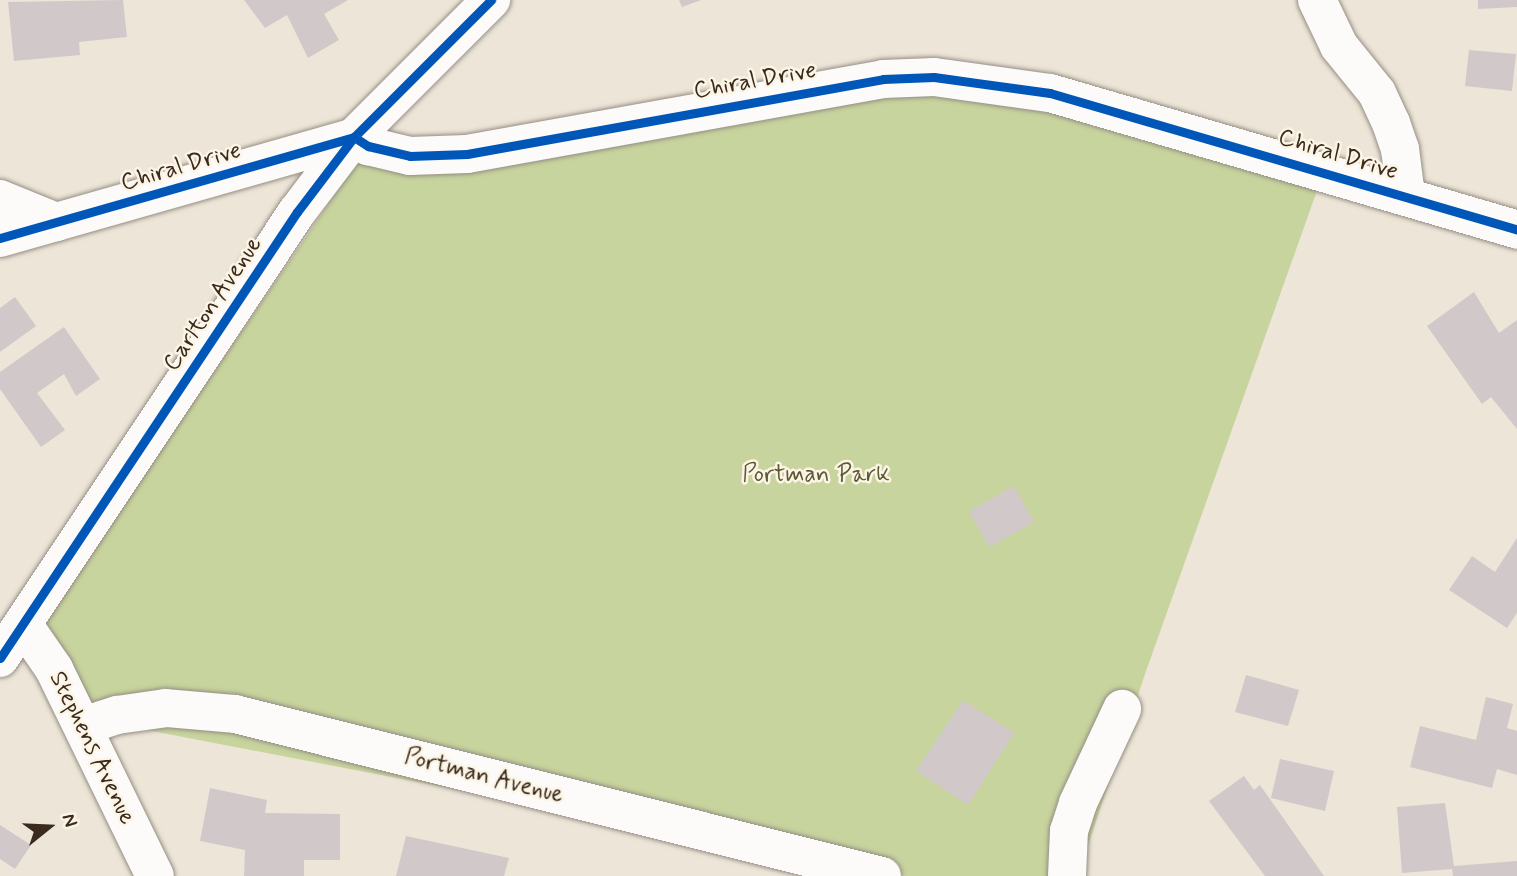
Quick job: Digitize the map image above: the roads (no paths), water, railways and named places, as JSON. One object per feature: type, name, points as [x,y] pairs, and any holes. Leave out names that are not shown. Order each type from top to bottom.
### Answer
[{"type":"street","name":"Carlton Avenue","points":[[0,658],[297,212],[354,137],[491,0]]},
{"type":"street","points":[[1317,0],[1339,46],[1377,93],[1391,122],[1400,149],[1406,196]]},
{"type":"street","name":"Chiral Drive","points":[[0,239],[354,137],[368,146],[410,156],[467,154],[883,79],[934,77],[1050,93],[1517,230]]},
{"type":"street","points":[[0,200],[57,222]]},
{"type":"street","name":"Stephens Avenue","points":[[23,624],[54,669],[155,876]]},
{"type":"street","name":"Portman Avenue","points":[[83,726],[117,715],[166,708],[235,714],[883,876]]},
{"type":"street","points":[[1067,876],[1069,831],[1078,803],[1122,709]]},
{"type":"park label","name":"Portman Park","points":[[816,475]]}]
